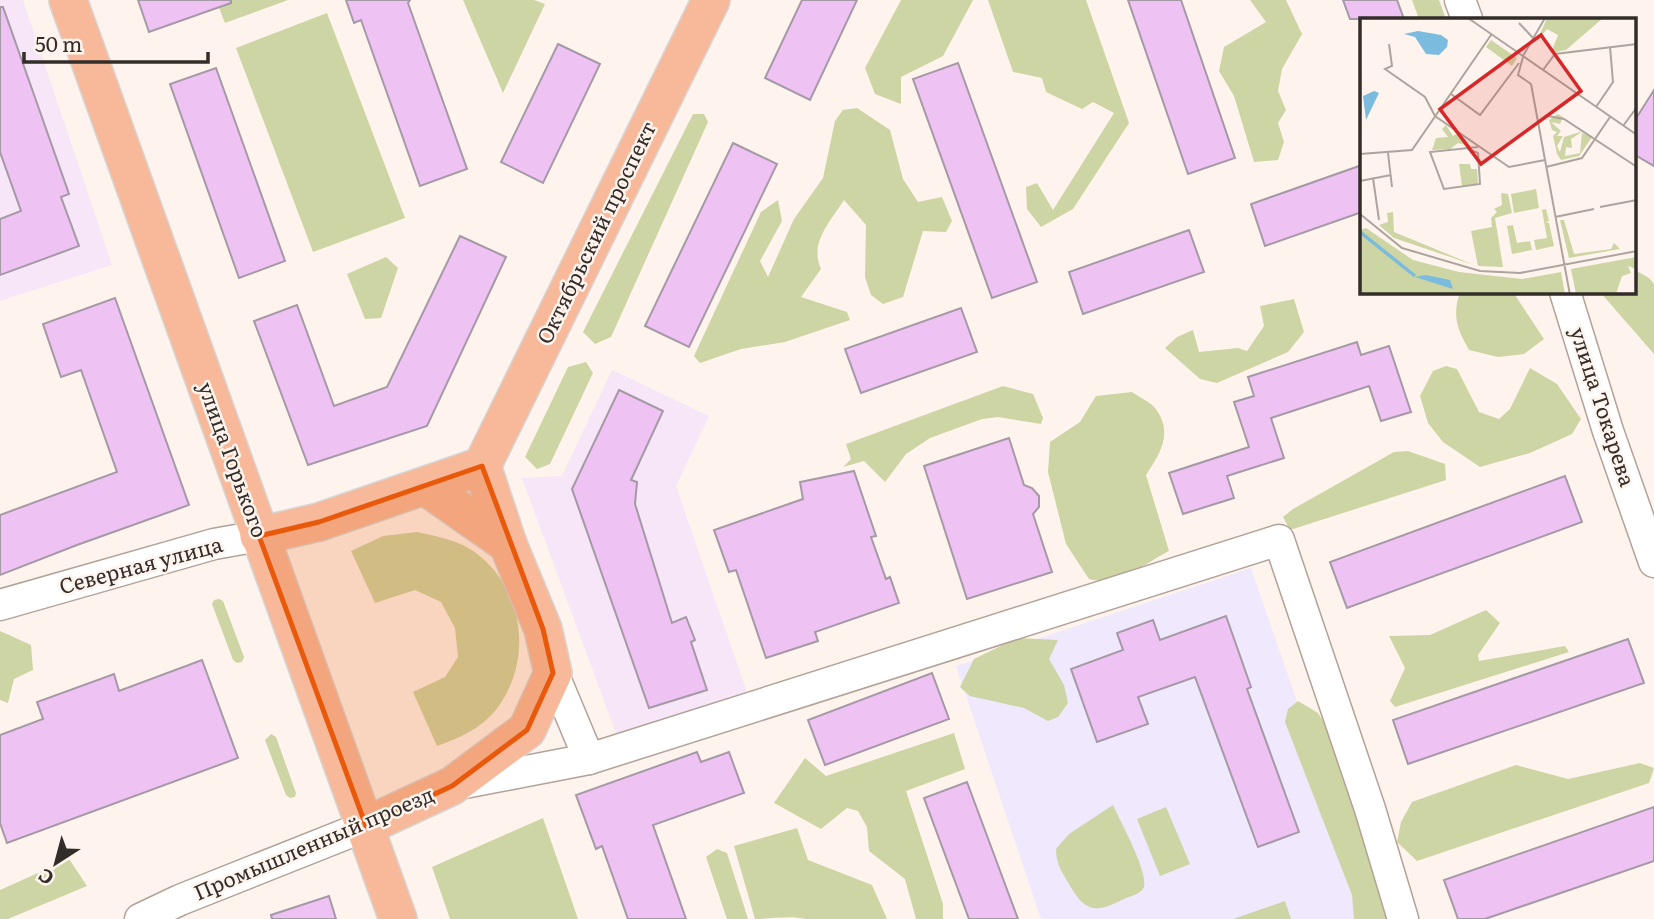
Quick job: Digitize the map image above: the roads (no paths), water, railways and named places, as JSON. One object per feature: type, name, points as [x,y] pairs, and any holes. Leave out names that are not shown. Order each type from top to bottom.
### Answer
[{"type":"main road","name":"улица Горького","points":[[68,0],[398,919]]},
{"type":"main road","name":"Октябрьский проспект","points":[[482,466],[711,0]]},
{"type":"main road","name":"Северная улица","points":[[259,536],[319,522],[482,466]]},
{"type":"main road","points":[[482,466],[508,544],[543,629],[553,673]]},
{"type":"main road","points":[[425,486],[508,544]]},
{"type":"main road","name":"Промышленный проезд","points":[[366,826],[452,786],[527,730],[553,673]]},
{"type":"street","points":[[1460,0],[1468,18]]},
{"type":"street","name":"улица Токарева","points":[[1566,294],[1608,431],[1654,562]]},
{"type":"street","name":"Северная улица","points":[[0,605],[214,544],[259,536]]},
{"type":"street","points":[[452,786],[589,759],[1279,540],[1370,809],[1403,919]]},
{"type":"street","points":[[553,673],[589,759]]},
{"type":"street","name":"Промышленный проезд","points":[[140,919],[366,826]]}]
